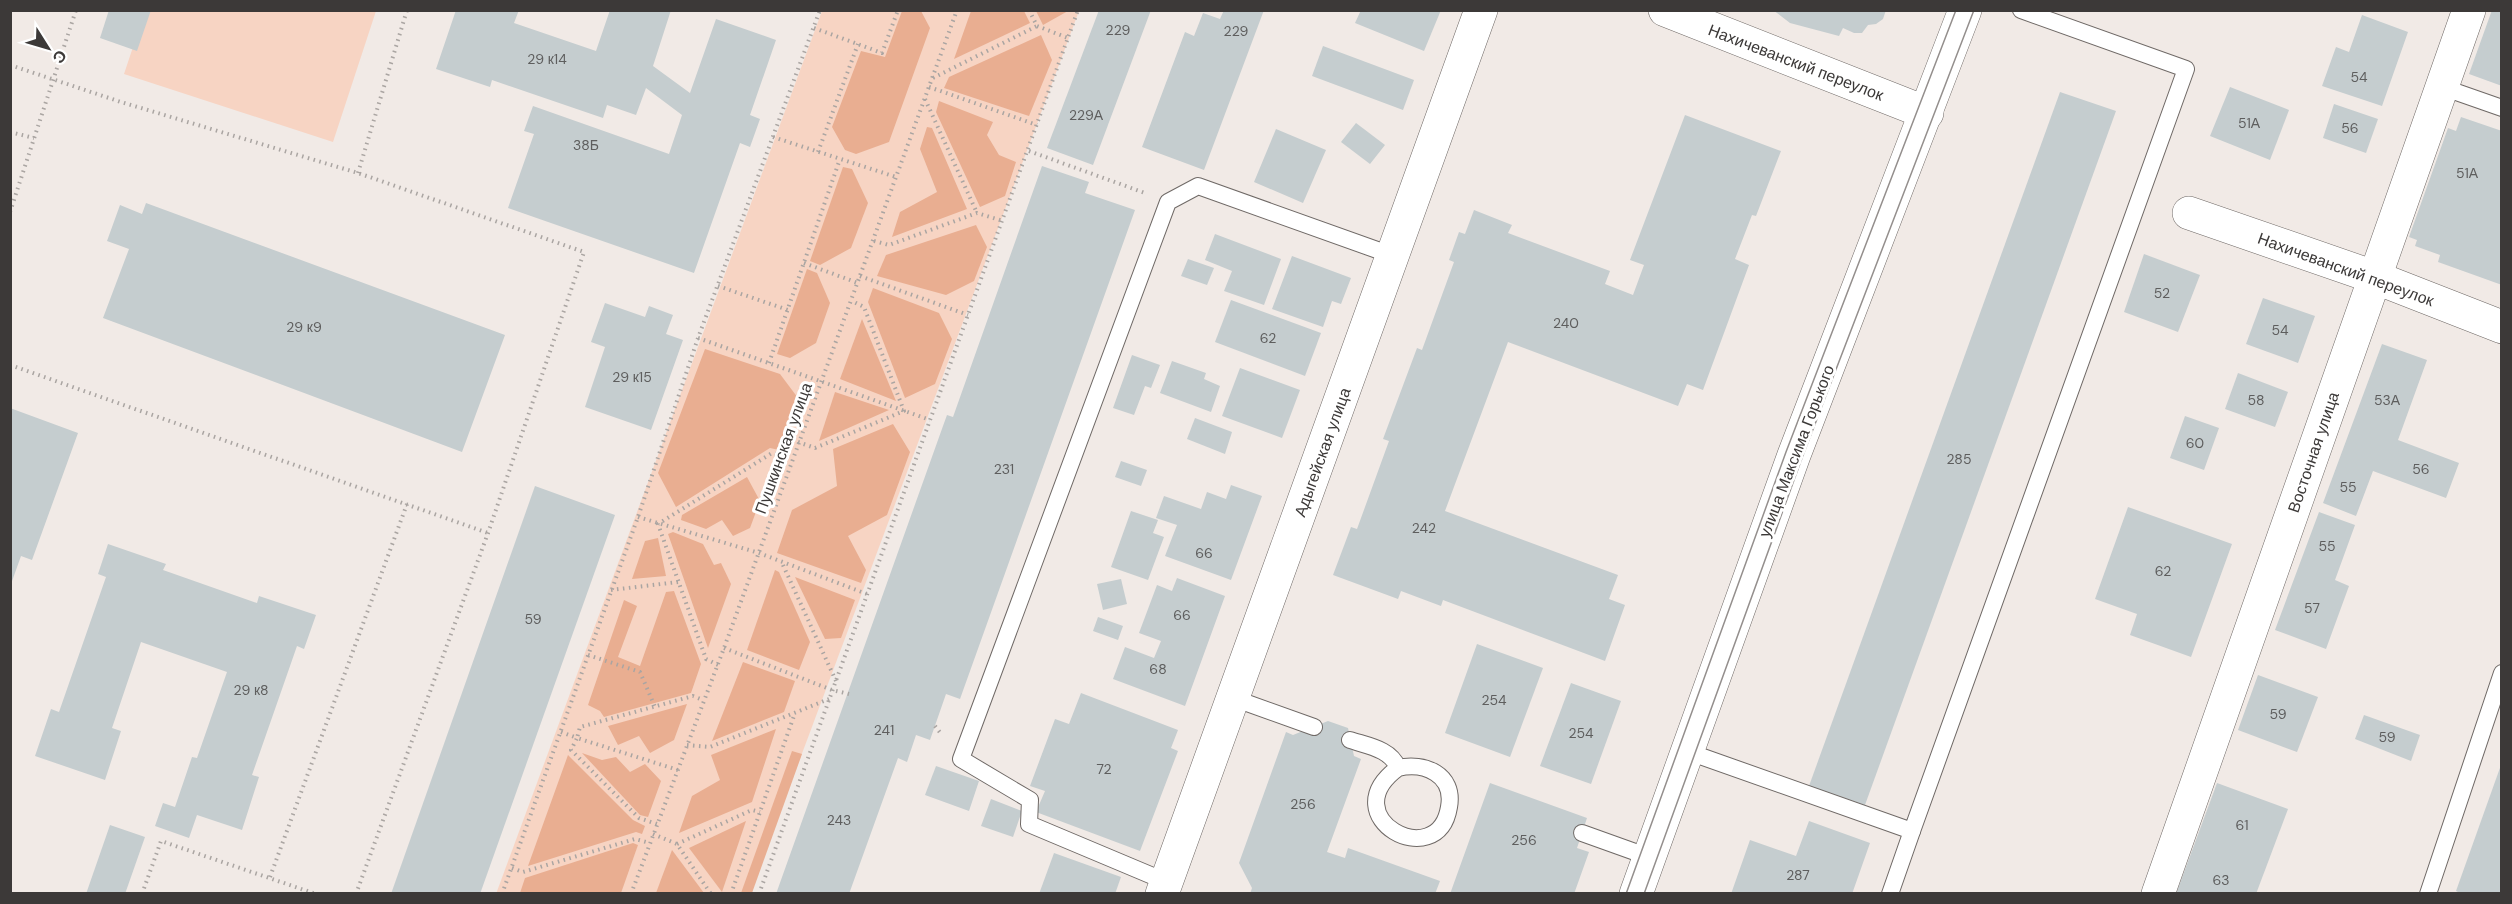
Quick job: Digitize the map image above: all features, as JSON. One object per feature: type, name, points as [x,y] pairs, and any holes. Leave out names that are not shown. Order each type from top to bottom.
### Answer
[{"type":"street","name":"Адыгейская улица","points":[[1164,888],[1481,10]]},
{"type":"street","name":"улица Максима Горького","points":[[1636,894],[1794,455],[1965,10]]},
{"type":"street","name":"Восточная улица","points":[[2158,894],[2469,10]]},
{"type":"street","name":"Нахичеванский переулок","points":[[1668,11],[1927,113]]},
{"type":"street","name":"Нахичеванский переулок","points":[[2189,213],[2374,278],[2502,327]]},
{"type":"lane","points":[[1890,894],[2186,69],[2021,10]]},
{"type":"lane","points":[[2442,87],[2502,108]]},
{"type":"lane","points":[[1164,888],[1029,824],[1030,800],[961,759],[1168,202],[1198,186],[1394,256]]},
{"type":"lane","points":[[2428,894],[2502,673]]},
{"type":"lane","points":[[1233,698],[1314,727]]},
{"type":"lane","points":[[1350,740],[1386,753],[1395,761],[1398,768]]},
{"type":"lane","points":[[1686,751],[1912,831]]},
{"type":"lane","points":[[1412,765],[1426,767],[1438,774],[1447,786],[1450,800],[1448,814],[1429,836],[1415,839],[1401,837],[1388,829],[1380,818],[1376,804],[1378,789],[1386,777],[1398,768],[1412,765]]},
{"type":"lane","points":[[1582,833],[1649,857]]},
{"type":"path","points":[[10,212],[76,10]]},
{"type":"path","points":[[358,173],[407,10]]},
{"type":"path","points":[[502,894],[638,517],[698,338],[820,10]]},
{"type":"path","points":[[814,28],[882,53],[898,10]]},
{"type":"path","name":"Пушкинская улица","points":[[631,894],[759,554],[820,380],[852,301],[957,10]]},
{"type":"path","points":[[1029,10],[1037,26],[1068,38]]},
{"type":"path","points":[[759,894],[1078,10]]},
{"type":"path","points":[[932,78],[1037,26]]},
{"type":"path","points":[[819,152],[858,44]]},
{"type":"path","points":[[10,65],[121,102],[358,173],[584,252],[488,533],[356,894]]},
{"type":"path","points":[[929,87],[1037,125]]},
{"type":"path","points":[[925,99],[977,213]]},
{"type":"path","points":[[10,132],[34,138]]},
{"type":"path","points":[[773,137],[896,177]]},
{"type":"path","points":[[1029,151],[1168,202]]},
{"type":"path","points":[[769,363],[840,159]]},
{"type":"path","points":[[874,241],[889,245],[977,213],[1003,221]]},
{"type":"path","points":[[804,263],[858,283]]},
{"type":"path","points":[[860,276],[968,315]]},
{"type":"path","points":[[718,286],[788,310]]},
{"type":"path","points":[[852,301],[864,307],[904,411]]},
{"type":"path","points":[[698,338],[930,420]]},
{"type":"path","points":[[10,365],[488,533]]},
{"type":"path","points":[[798,442],[815,448],[904,411]]},
{"type":"path","points":[[658,524],[772,453],[792,458]]},
{"type":"path","points":[[270,877],[407,504]]},
{"type":"path","points":[[638,517],[759,554],[867,594]]},
{"type":"path","points":[[658,524],[706,659],[718,664]]},
{"type":"path","points":[[783,564],[836,681]]},
{"type":"path","points":[[611,590],[678,582]]},
{"type":"path","points":[[724,648],[832,690],[849,694]]},
{"type":"path","points":[[588,655],[640,672],[655,706]]},
{"type":"path","points":[[657,824],[639,818],[571,750],[580,727],[693,696],[703,700]]},
{"type":"path","points":[[687,745],[710,747],[829,699]]},
{"type":"path","points":[[731,894],[795,713]]},
{"type":"path","points":[[561,732],[678,770]]},
{"type":"path","points":[[677,843],[752,810],[760,812]]},
{"type":"path","points":[[653,834],[677,843],[711,894]]},
{"type":"path","points":[[512,868],[523,872],[635,839],[650,843]]},
{"type":"path","points":[[142,894],[161,841],[316,894]]},
{"type":"shaded area","points":[[145,11],[376,11],[333,142],[124,74]]},
{"type":"shaded area","points":[[822,11],[1079,11],[750,893],[496,894]]},
{"type":"shaded area","points":[[902,11],[921,11],[930,28],[889,142],[856,154],[845,150],[832,127],[861,51],[885,57]]},
{"type":"shaded area","points":[[971,11],[1024,11],[1030,23],[954,59]]},
{"type":"shaded area","points":[[1036,11],[1068,11],[1043,25]]},
{"type":"shaded area","points":[[1041,35],[1052,60],[1029,116],[944,88],[949,77]]},
{"type":"shaded area","points":[[939,101],[993,122],[987,135],[999,155],[1016,162],[1005,196],[980,207],[936,112]]},
{"type":"shaded area","points":[[927,127],[932,128],[967,209],[892,237],[900,212],[937,192],[920,149]]},
{"type":"shaded area","points":[[843,167],[852,169],[868,203],[851,248],[820,265],[810,261]]},
{"type":"shaded area","points":[[976,225],[987,247],[974,281],[946,295],[877,276],[886,255]]},
{"type":"shaded area","points":[[807,269],[817,273],[830,303],[816,343],[790,358],[777,354]]},
{"type":"shaded area","points":[[873,288],[939,313],[952,339],[935,384],[905,398],[868,302]]},
{"type":"shaded area","points":[[862,319],[896,401],[840,379]]},
{"type":"shaded area","points":[[705,349],[780,374],[798,398],[779,450],[770,448],[676,507],[658,473]]},
{"type":"shaded area","points":[[835,392],[889,410],[819,441]]},
{"type":"shaded area","points":[[893,424],[910,452],[887,515],[848,536],[866,570],[861,583],[777,553],[792,510],[837,486],[833,449]]},
{"type":"shaded area","points":[[747,477],[760,501],[750,528],[733,536],[722,520],[706,529],[681,520],[682,515]]},
{"type":"shaded area","points":[[673,532],[703,544],[714,565],[721,563],[731,584],[708,648],[668,534]]},
{"type":"shaded area","points":[[658,538],[666,576],[632,579],[645,541]]},
{"type":"shaded area","points":[[775,570],[779,572],[810,642],[799,670],[747,650]]},
{"type":"shaded area","points":[[795,577],[855,600],[841,638],[825,639]]},
{"type":"shaded area","points":[[674,591],[701,664],[691,693],[604,717],[600,711],[588,705],[624,600],[637,606],[618,657],[640,666],[666,592]]},
{"type":"shaded area","points":[[743,662],[795,681],[784,712],[712,741]]},
{"type":"shaded area","points":[[687,704],[674,740],[650,753],[639,736],[618,745],[608,726]]},
{"type":"shaded area","points":[[776,729],[752,802],[679,833],[692,796],[720,780],[711,755]]},
{"type":"shaded area","points":[[792,751],[802,754],[752,893],[741,893]]},
{"type":"shaded area","points":[[582,753],[602,760],[616,757],[630,772],[645,764],[661,781],[648,817],[640,815]]},
{"type":"shaded area","points":[[568,755],[633,820],[645,826],[642,834],[636,832],[528,866]]},
{"type":"shaded area","points":[[746,821],[722,892],[689,848]]},
{"type":"shaded area","points":[[633,843],[638,845],[621,893],[520,893],[525,878]]},
{"type":"shaded area","points":[[672,850],[704,893],[656,893]]},
{"type":"building","points":[[109,10],[151,10],[137,51],[100,38]]},
{"type":"building","points":[[456,10],[519,10],[514,23],[596,51],[610,10],[671,10],[653,66],[690,93],[716,19],[776,40],[750,115],[760,119],[750,147],[740,143],[694,273],[508,208],[534,134],[524,131],[533,106],[669,154],[682,115],[646,88],[636,115],[607,105],[603,118],[492,80],[490,87],[436,69]]},
{"type":"building","points":[[1099,10],[1151,10],[1093,165],[1047,148]]},
{"type":"building","points":[[1224,10],[1264,10],[1204,170],[1142,147],[1185,32],[1194,36],[1203,13],[1220,19]]},
{"type":"building","points":[[1361,10],[1441,10],[1424,51],[1355,23]]},
{"type":"building","points":[[1773,10],[1886,10],[1883,19],[1876,24],[1868,25],[1862,33],[1854,33],[1843,28],[1839,36],[1790,23]]},
{"type":"building","points":[[2492,10],[2502,10],[2502,86],[2469,74]]},
{"type":"building","points":[[2362,15],[2408,32],[2382,106],[2322,86],[2336,47],[2349,52]]},
{"type":"building","points":[[1323,46],[1414,80],[1403,110],[1312,76]]},
{"type":"building","points":[[2230,87],[2289,110],[2270,160],[2210,136]]},
{"type":"building","points":[[2060,92],[2116,111],[1865,805],[1809,786]]},
{"type":"building","points":[[2334,104],[2378,119],[2366,153],[2323,138]]},
{"type":"building","points":[[1685,115],[1781,151],[1756,216],[1752,215],[1735,259],[1749,265],[1703,390],[1687,384],[1678,406],[1508,342],[1445,511],[1618,575],[1609,599],[1625,605],[1605,661],[1443,600],[1441,606],[1401,591],[1398,599],[1333,575],[1351,527],[1357,529],[1389,441],[1383,439],[1417,348],[1422,350],[1454,262],[1449,260],[1459,232],[1465,234],[1474,210],[1512,225],[1508,233],[1610,271],[1605,284],[1633,295],[1644,265],[1630,260]]},
{"type":"building","points":[[2461,117],[2502,131],[2502,285],[2438,262],[2440,255],[2415,246],[2417,240],[2409,237],[2448,128],[2456,131]]},
{"type":"building","points":[[1356,123],[1385,145],[1370,164],[1341,142]]},
{"type":"building","points":[[1276,129],[1326,150],[1303,203],[1254,182]]},
{"type":"building","points":[[1042,166],[1089,182],[1085,193],[1135,210],[960,699],[946,694],[930,740],[916,735],[907,762],[898,758],[849,894],[776,894],[947,415],[953,417]]},
{"type":"building","points":[[146,203],[505,335],[462,452],[103,318],[129,249],[107,241],[120,205],[142,214]]},
{"type":"building","points":[[1215,234],[1281,259],[1264,305],[1224,291],[1232,271],[1205,260]]},
{"type":"building","points":[[2144,254],[2200,275],[2178,332],[2124,312]]},
{"type":"building","points":[[1292,256],[1351,278],[1341,304],[1332,301],[1323,327],[1272,309]]},
{"type":"building","points":[[1188,259],[1214,268],[1207,285],[1181,276]]},
{"type":"building","points":[[2263,298],[2315,316],[2298,363],[2246,344]]},
{"type":"building","points":[[1231,300],[1321,333],[1305,376],[1215,342]]},
{"type":"building","points":[[605,303],[645,317],[649,306],[673,315],[666,334],[683,340],[651,430],[585,407],[605,347],[591,342]]},
{"type":"building","points":[[2382,344],[2427,360],[2398,440],[2459,463],[2446,498],[2373,471],[2356,516],[2323,503]]},
{"type":"building","points":[[1132,355],[1160,365],[1151,388],[1145,386],[1134,415],[1113,408]]},
{"type":"building","points":[[1172,361],[1206,373],[1204,379],[1220,386],[1211,412],[1160,393]]},
{"type":"building","points":[[1240,368],[1300,390],[1282,438],[1222,416]]},
{"type":"building","points":[[2238,373],[2288,392],[2275,427],[2225,409]]},
{"type":"building","points":[[10,408],[78,433],[32,560],[21,556],[11,584]]},
{"type":"building","points":[[2185,416],[2219,428],[2204,470],[2170,458]]},
{"type":"building","points":[[1195,418],[1232,432],[1225,454],[1187,439]]},
{"type":"building","points":[[1121,461],[1147,470],[1141,486],[1115,477]]},
{"type":"building","points":[[1231,485],[1262,496],[1231,580],[1165,556],[1177,525],[1156,518],[1164,496],[1201,509],[1207,492],[1226,499]]},
{"type":"building","points":[[535,486],[615,515],[480,894],[391,894]]},
{"type":"building","points":[[2128,507],[2232,544],[2191,657],[2130,635],[2137,614],[2095,599]]},
{"type":"building","points":[[1131,511],[1158,520],[1153,533],[1164,537],[1148,580],[1111,567]]},
{"type":"building","points":[[2319,512],[2355,525],[2335,580],[2349,586],[2326,649],[2275,630]]},
{"type":"building","points":[[108,544],[166,564],[163,570],[257,603],[259,596],[316,615],[304,649],[297,646],[252,775],[259,777],[242,830],[197,815],[189,838],[155,826],[163,803],[175,807],[192,757],[197,758],[227,672],[141,642],[112,728],[121,731],[105,780],[35,756],[51,709],[59,712],[106,577],[98,574]]},
{"type":"building","points":[[1177,578],[1225,596],[1185,706],[1113,679],[1125,647],[1154,658],[1161,641],[1139,633],[1157,585],[1172,591]]},
{"type":"building","points":[[1121,579],[1127,604],[1103,610],[1097,584]]},
{"type":"building","points":[[1098,617],[1123,626],[1118,640],[1093,631]]},
{"type":"building","points":[[1477,644],[1543,668],[1510,757],[1445,733]]},
{"type":"building","points":[[2258,675],[2318,697],[2297,752],[2238,730]]},
{"type":"building","points":[[1571,683],[1621,701],[1591,784],[1540,766]]},
{"type":"building","points":[[1081,693],[1178,730],[1171,748],[1178,751],[1140,851],[1036,812],[1045,791],[1030,786],[1055,719],[1069,724]]},
{"type":"building","points":[[2364,715],[2420,735],[2411,761],[2355,739]]},
{"type":"building","points":[[1328,721],[1348,728],[1354,756],[1361,759],[1327,852],[1345,858],[1348,848],[1440,881],[1435,894],[1250,894],[1252,888],[1239,863],[1286,732],[1293,735]]},
{"type":"building","points":[[2501,765],[2502,894],[2462,894],[2456,891]]},
{"type":"building","points":[[936,766],[979,781],[969,811],[925,795]]},
{"type":"building","points":[[1490,783],[1587,818],[1577,848],[1589,852],[1574,894],[1450,894]]},
{"type":"building","points":[[2217,783],[2288,809],[2256,894],[2176,894]]},
{"type":"building","points":[[991,799],[1022,811],[1013,837],[981,826]]},
{"type":"building","points":[[1809,821],[1870,843],[1852,894],[1731,894],[1750,840],[1796,856]]},
{"type":"building","points":[[110,825],[145,837],[125,894],[86,894]]},
{"type":"building","points":[[1054,853],[1121,877],[1115,894],[1039,894]]},
{"type":"tram line","points":[[1626,894],[1786,452],[1956,10]]},
{"type":"tram line","points":[[1644,894],[1802,458],[1974,10]]}]
